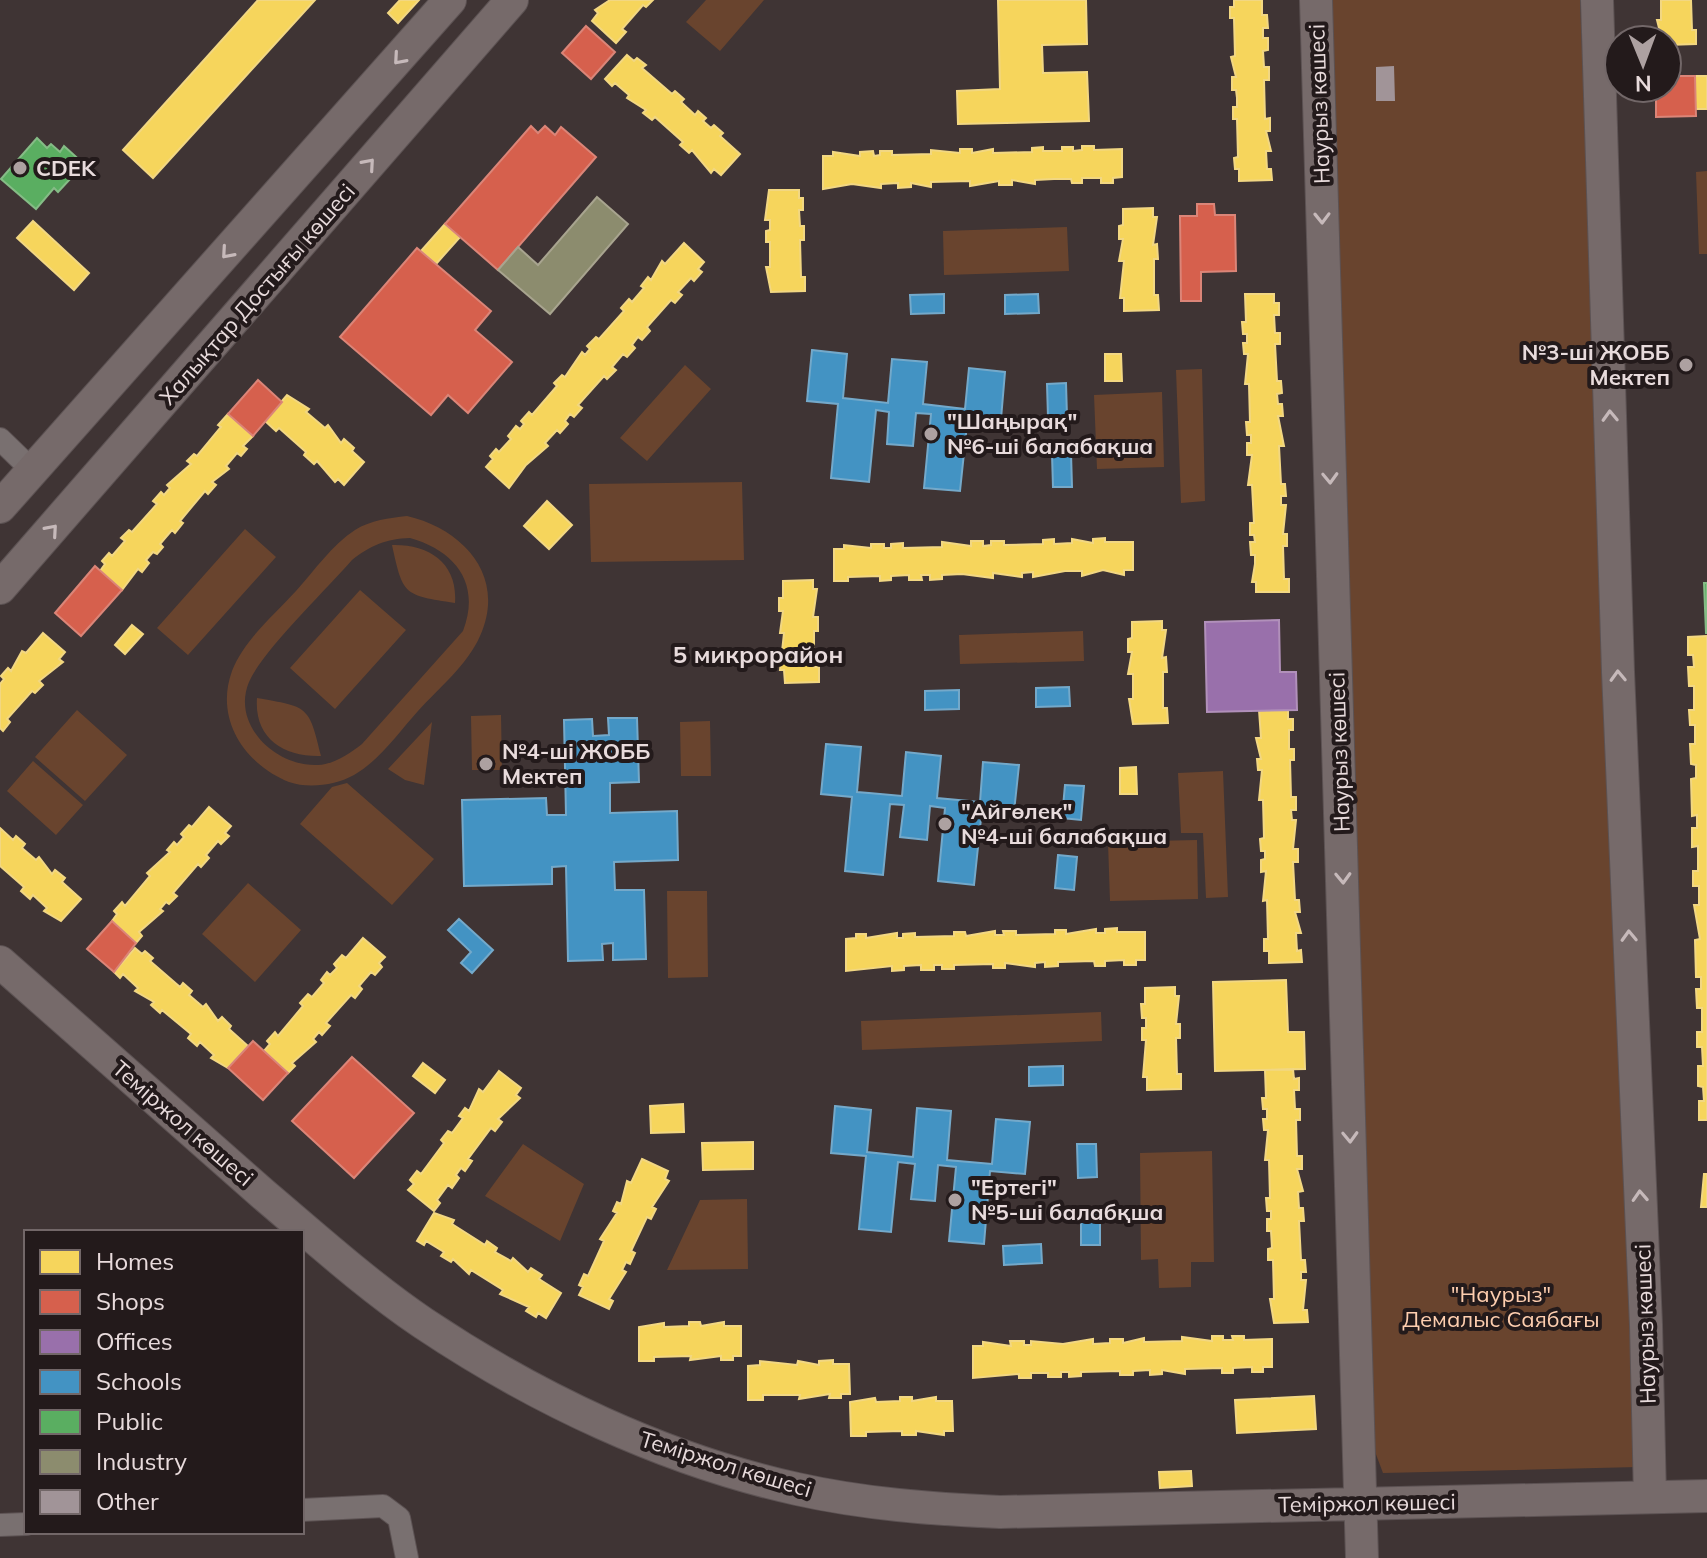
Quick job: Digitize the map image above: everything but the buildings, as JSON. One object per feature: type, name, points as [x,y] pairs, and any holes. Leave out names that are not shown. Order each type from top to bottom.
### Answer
[{"type":"street","points":[[0,507],[450,0]]},
{"type":"street","name":"Халықтар Достығы көшесі","points":[[0,588],[512,0]]},
{"type":"street","name":"Наурыз көшесі","points":[[1316,0],[1362,1558]]},
{"type":"street","name":"Наурыз көшесі","points":[[1597,0],[1618,672],[1646,1325],[1650,1497]]},
{"type":"street","points":[[0,439],[33,471]]},
{"type":"street","name":"Теміржол көшесі","points":[[0,962],[289,1216],[421,1322],[534,1388],[639,1438],[795,1489],[938,1510],[1035,1512],[1707,1496]]},
{"type":"street","points":[[304,1510],[383,1506],[399,1518],[407,1558]]},
{"type":"street","points":[[0,1525],[24,1524]]},
{"type":"green space","points":[[706,0],[764,0],[720,51],[686,22]]},
{"type":"green space","name":"\"Наурыз\" Демалыс Саябағы","points":[[1329,0],[1580,0],[1638,1467],[1383,1473],[1374,1449]]},
{"type":"green space","points":[[1707,171],[1707,254],[1699,254],[1696,172]]},
{"type":"green space","points":[[1067,227],[1069,271],[944,275],[943,231]]},
{"type":"green space","points":[[685,365],[711,389],[647,461],[620,438]]},
{"type":"green space","points":[[1202,369],[1205,501],[1181,503],[1176,370]]},
{"type":"green space","points":[[1162,392],[1164,467],[1097,469],[1094,395]]},
{"type":"green space","points":[[742,482],[744,560],[591,562],[589,484]]},
{"type":"green space","points":[[407,516],[446,532],[475,558],[484,575],[488,594],[487,614],[480,636],[461,666],[381,754],[363,769],[331,783],[305,785],[289,782],[259,764],[238,738],[227,707],[232,671],[252,638],[339,543],[367,524]],"holes":[[[410,538],[426,544],[452,561],[466,584],[468,614],[463,631],[362,744],[347,755],[318,765],[302,764],[273,751],[252,728],[246,713],[245,698],[249,682],[267,654],[359,555],[393,540]]]},
{"type":"green space","points":[[245,529],[276,557],[188,655],[157,628]]},
{"type":"green space","points":[[392,545],[418,548],[438,559],[452,577],[455,603],[425,598],[408,590],[399,574]]},
{"type":"green space","points":[[360,590],[406,630],[335,709],[290,668]]},
{"type":"green space","points":[[1083,631],[1084,661],[960,664],[959,635]]},
{"type":"green space","points":[[257,698],[304,711],[313,727],[321,756],[295,753],[274,742],[260,724]]},
{"type":"green space","points":[[77,710],[127,755],[85,801],[35,757]]},
{"type":"green space","points":[[501,715],[502,770],[472,770],[471,716]]},
{"type":"green space","points":[[710,721],[711,776],[681,776],[680,722]]},
{"type":"green space","points":[[432,722],[424,785],[405,780],[388,769]]},
{"type":"green space","points":[[33,761],[83,805],[56,835],[7,791]]},
{"type":"green space","points":[[1223,771],[1228,897],[1206,898],[1203,833],[1181,833],[1178,773]]},
{"type":"green space","points":[[347,783],[434,859],[392,905],[300,824],[332,787]]},
{"type":"green space","points":[[1197,840],[1198,899],[1110,901],[1108,842]]},
{"type":"green space","points":[[248,883],[301,930],[255,982],[202,934]]},
{"type":"green space","points":[[667,891],[707,891],[708,977],[668,978]]},
{"type":"green space","points":[[1101,1012],[1102,1041],[862,1050],[861,1021]]},
{"type":"green space","points":[[523,1144],[584,1184],[560,1241],[485,1196]]},
{"type":"green space","points":[[1212,1151],[1214,1262],[1191,1262],[1191,1287],[1159,1288],[1158,1259],[1141,1260],[1140,1153]]},
{"type":"green space","points":[[747,1199],[748,1269],[667,1270],[700,1200]]},
{"type":"place","name":"CDEK","points":[[20,168]]},
{"type":"place","name":"№3-ші ЖОББ Мектеп","points":[[1686,365]]},
{"type":"place","name":"\"Шаңырақ\" №6-ші балабақша","points":[[931,434]]},
{"type":"place","name":"№4-ші ЖОББ Мектеп","points":[[486,764]]},
{"type":"place","name":"\"Айгөлек\" №4-ші балабақша","points":[[945,824]]},
{"type":"place","name":"\"Ертегі\" №5-ші балабқша","points":[[955,1200]]},
{"type":"district","name":"5 микрорайон","points":[[758,654]]}]
